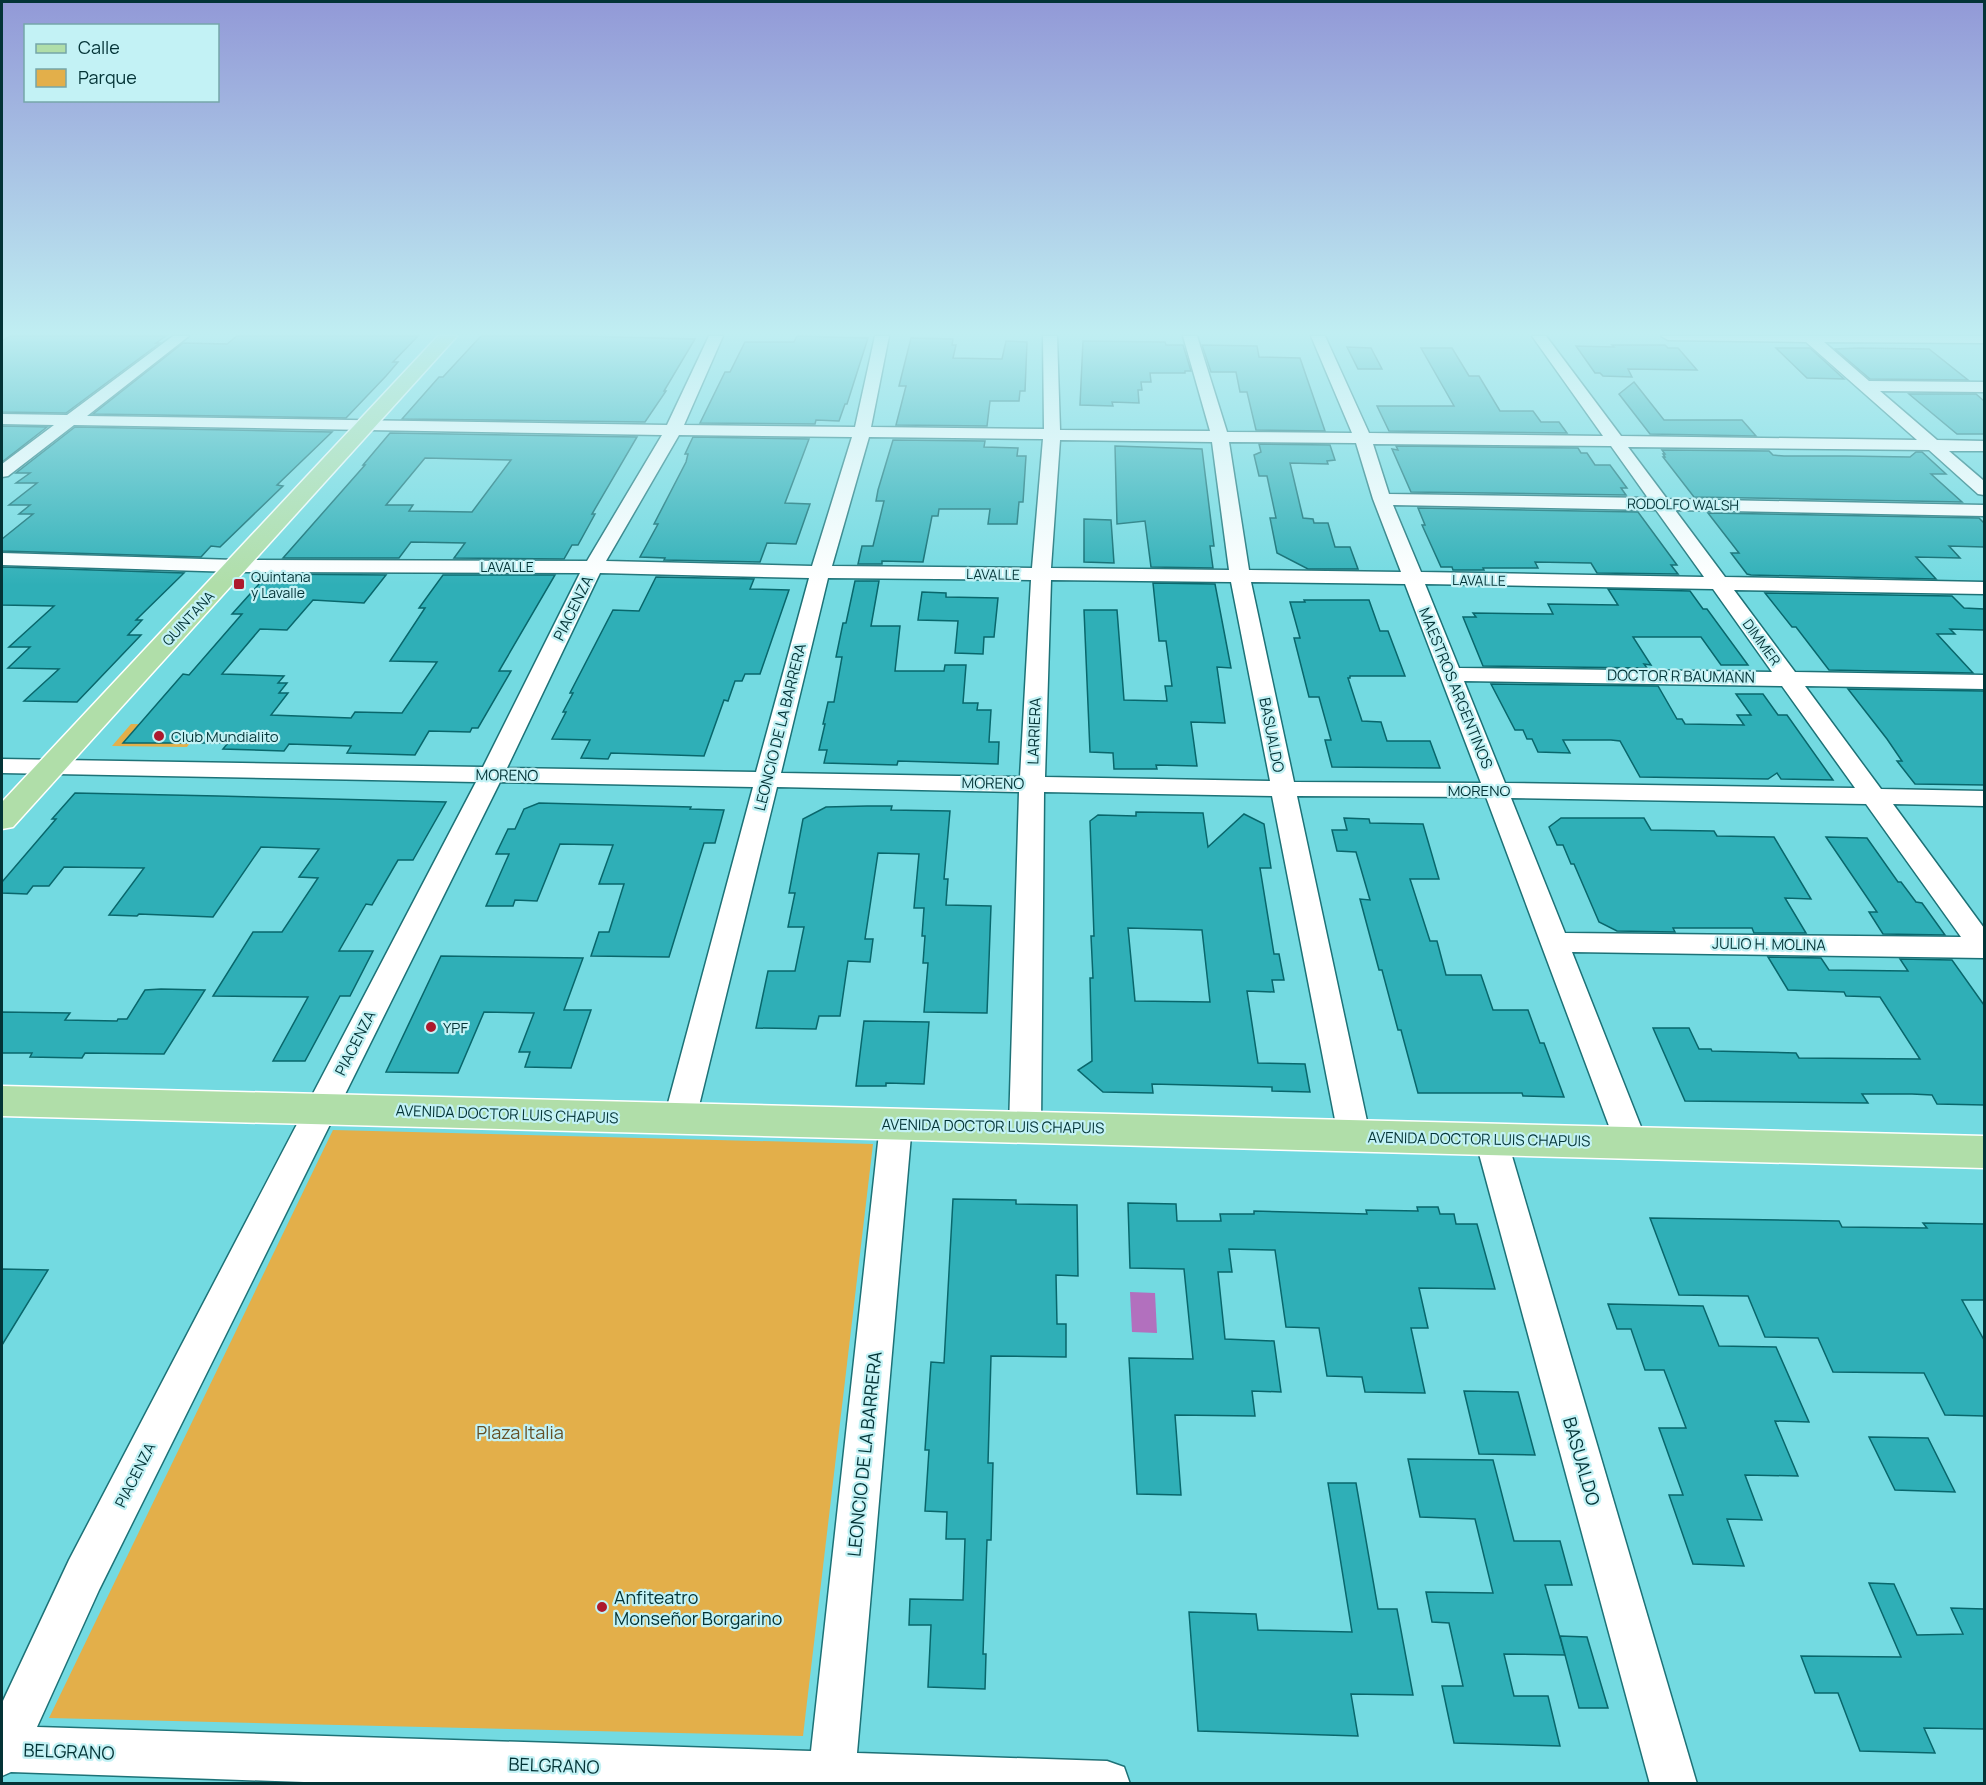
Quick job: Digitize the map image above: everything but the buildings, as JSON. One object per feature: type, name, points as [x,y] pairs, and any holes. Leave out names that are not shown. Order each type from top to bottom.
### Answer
[{"type":"main road","name":"QUINTANA","points":[[2,820],[371,419]]},
{"type":"main road","name":"AVENIDA DOCTOR LUIS CHAPUIS","points":[[2,1101],[1984,1152]]},
{"type":"street","points":[[23,419],[365,426],[1984,446]]},
{"type":"street","name":"PIACENZA","points":[[2,1750],[84,1575],[492,774],[593,567],[678,419]]},
{"type":"street","name":"LEONCIO DE LA BARRERA","points":[[680,1118],[820,572],[865,419]]},
{"type":"street","name":"LARRIERA","points":[[1025,1127],[1032,784],[1041,574],[1052,419]]},
{"type":"street","name":"BASUALDO","points":[[1215,419],[1220,436],[1240,576],[1354,1135]]},
{"type":"street","name":"MAESTROS ARGENTINOS","points":[[1355,419],[1412,578],[1496,789],[1631,1142]]},
{"type":"street","name":"DIMMER","points":[[1600,419],[1984,947]]},
{"type":"street","points":[[1903,419],[1984,490]]},
{"type":"street","points":[[2,472],[71,420]]},
{"type":"street","name":"RODOLFO WALSH","points":[[1382,499],[1984,510]]},
{"type":"street","name":"LAVALLE","points":[[2,559],[236,566],[593,567],[1984,588]]},
{"type":"street","name":"DOCTOR R BAUMANN","points":[[1449,674],[1984,682]]},
{"type":"street","name":"MORENO","points":[[2,766],[1282,789],[1496,789],[1984,798]]},
{"type":"street","name":"JULIO H. MOLINA","points":[[1554,942],[1984,947]]},
{"type":"street","name":"LEONCIO DE LA BARRERA","points":[[832,1778],[896,1124]]},
{"type":"street","name":"BASUALDO","points":[[1491,1139],[1674,1784]]},
{"type":"street","name":"BELGRANO","points":[[2,1750],[832,1778],[1107,1784]]},
{"type":"green space","name":"Club Mundialito","points":[[131,724],[204,725],[187,747],[112,746]]},
{"type":"green space","name":"Plaza Italia","points":[[333,1130],[873,1144],[803,1736],[49,1718]]},
{"type":"shaded area","points":[[1130,1292],[1155,1293],[1157,1333],[1132,1332]]},
{"type":"place","name":"Quintana y Lavalle","points":[[239,584]]},
{"type":"place","name":"Club Mundialito","points":[[159,736]]},
{"type":"place","name":"YPF","points":[[431,1027]]},
{"type":"place","name":"Anfiteatro Monseñor Borgarino","points":[[602,1607]]}]
